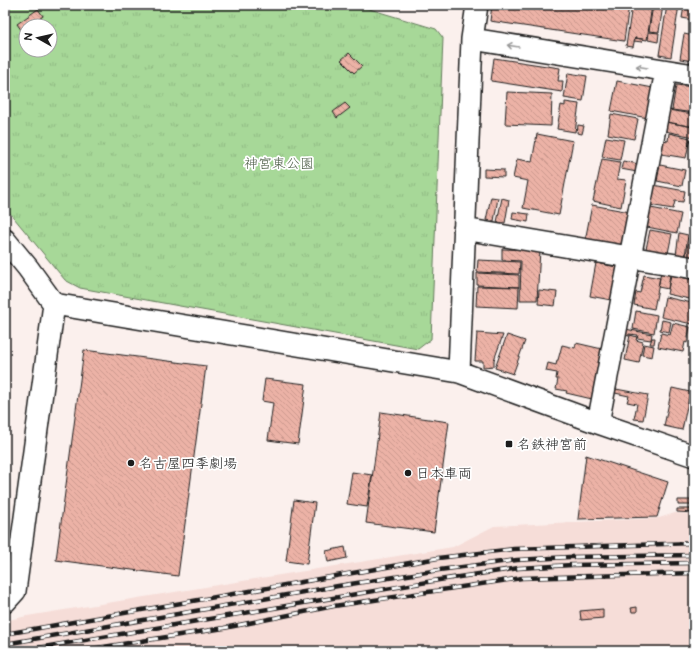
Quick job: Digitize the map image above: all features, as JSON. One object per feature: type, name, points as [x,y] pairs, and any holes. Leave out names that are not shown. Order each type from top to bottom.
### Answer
[{"type":"street","points":[[459,372],[472,39],[477,5]]},
{"type":"street","points":[[472,39],[694,75]]},
{"type":"street","points":[[598,423],[666,71]]},
{"type":"street","points":[[464,230],[694,268]]},
{"type":"street","points":[[5,240],[28,268],[54,304],[15,591],[5,602]]},
{"type":"street","points":[[54,304],[459,372],[598,423],[694,453]]},
{"type":"shaded area","points":[[675,513],[694,514],[694,651],[5,651],[5,621],[27,616],[453,547],[494,526],[659,518]]},
{"type":"green space","name":"神宮東公園","points":[[5,5],[356,5],[436,29],[443,38],[431,339],[418,349],[80,288],[65,280],[5,207]]},
{"type":"building","points":[[492,5],[629,5],[624,41],[490,21]]},
{"type":"building","points":[[632,5],[652,5],[647,40],[635,38],[633,47],[626,46]]},
{"type":"building","points":[[653,5],[663,5],[659,32],[649,31]]},
{"type":"building","points":[[667,5],[679,5],[671,57],[659,55]]},
{"type":"building","points":[[684,6],[694,7],[693,20],[682,18]]},
{"type":"building","points":[[38,9],[43,16],[40,18],[25,18]]},
{"type":"building","points":[[649,32],[659,33],[658,42],[648,40]]},
{"type":"building","points":[[684,34],[694,36],[694,61],[680,59]]},
{"type":"building","points":[[635,38],[643,39],[642,42],[634,41]]},
{"type":"building","points":[[349,53],[362,66],[354,73],[341,60]]},
{"type":"building","points":[[494,58],[560,68],[558,81],[563,81],[562,92],[491,81]]},
{"type":"building","points":[[568,73],[587,76],[583,101],[564,98]]},
{"type":"building","points":[[617,81],[653,88],[648,118],[611,111]]},
{"type":"building","points":[[676,85],[694,87],[694,113],[672,110]]},
{"type":"building","points":[[507,92],[552,94],[551,126],[505,124]]},
{"type":"building","points":[[565,102],[579,104],[575,132],[557,129],[561,105],[565,106]]},
{"type":"building","points":[[345,103],[350,108],[337,118],[333,112]]},
{"type":"building","points":[[668,110],[693,114],[694,127],[666,122]]},
{"type":"building","points":[[611,114],[638,119],[634,139],[608,134]]},
{"type":"building","points":[[666,122],[694,127],[694,137],[665,131]]},
{"type":"building","points":[[578,125],[584,126],[582,134],[577,133]]},
{"type":"building","points":[[669,133],[690,138],[686,158],[661,154],[663,140],[668,141]]},
{"type":"building","points":[[537,134],[573,141],[559,215],[523,208],[528,181],[513,178],[517,159],[532,162]]},
{"type":"building","points":[[606,137],[624,140],[620,160],[602,157]]},
{"type":"building","points":[[602,159],[620,162],[617,179],[626,180],[621,207],[593,201]]},
{"type":"building","points":[[623,161],[639,164],[637,172],[621,169]]},
{"type":"building","points":[[660,165],[685,170],[682,186],[657,181]]},
{"type":"building","points":[[484,169],[504,170],[504,177],[484,176]]},
{"type":"building","points":[[653,185],[685,191],[683,202],[675,201],[673,209],[649,205]]},
{"type":"building","points":[[491,197],[498,198],[494,221],[486,220]]},
{"type":"building","points":[[502,198],[509,200],[505,223],[497,222]]},
{"type":"building","points":[[592,205],[630,212],[624,243],[618,247],[585,241]]},
{"type":"building","points":[[651,208],[681,214],[677,233],[647,227]]},
{"type":"building","points":[[513,212],[529,214],[528,222],[512,219]]},
{"type":"building","points":[[650,230],[672,234],[668,253],[646,249]]},
{"type":"building","points":[[679,233],[688,235],[685,256],[676,255]]},
{"type":"building","points":[[689,237],[694,237],[694,258],[686,256]]},
{"type":"building","points":[[502,249],[540,250],[537,300],[520,300],[521,261],[502,260]]},
{"type":"building","points":[[478,260],[520,262],[519,274],[477,272]]},
{"type":"building","points":[[596,263],[617,267],[611,300],[590,296]]},
{"type":"building","points":[[661,272],[670,274],[668,289],[658,287]]},
{"type":"building","points":[[477,273],[519,275],[519,287],[477,285]]},
{"type":"building","points":[[644,275],[660,278],[654,309],[634,305],[636,292],[640,293]]},
{"type":"building","points":[[671,275],[694,280],[694,300],[667,294]]},
{"type":"building","points":[[477,286],[519,287],[518,308],[476,306]]},
{"type":"building","points":[[539,290],[557,292],[555,306],[538,304]]},
{"type":"building","points":[[665,297],[692,303],[690,312],[694,313],[692,324],[661,317]]},
{"type":"building","points":[[636,311],[657,315],[654,333],[633,329]]},
{"type":"building","points":[[662,320],[671,322],[669,332],[660,330]]},
{"type":"building","points":[[673,323],[690,327],[687,343],[685,342],[683,352],[658,347],[661,333],[670,335]]},
{"type":"building","points":[[625,329],[652,334],[651,340],[637,338],[638,335],[624,335]]},
{"type":"building","points":[[477,333],[503,335],[494,360],[494,366],[483,367],[483,361],[475,361]]},
{"type":"building","points":[[507,335],[525,341],[513,374],[495,368]]},
{"type":"building","points":[[630,335],[637,337],[636,340],[643,342],[639,363],[625,360]]},
{"type":"building","points":[[652,338],[655,338],[654,344],[650,344]]},
{"type":"building","points":[[576,343],[602,349],[592,399],[556,389],[558,379],[556,379],[557,373],[546,371],[548,363],[556,365],[562,345],[575,348]]},
{"type":"building","points":[[644,344],[654,346],[652,357],[642,355]]},
{"type":"building","name":"名古屋四季劇場","points":[[84,350],[206,366],[178,576],[56,560]]},
{"type":"building","points":[[265,379],[306,384],[298,444],[268,440],[273,403],[262,401]]},
{"type":"building","points":[[672,388],[690,392],[682,430],[664,426]]},
{"type":"building","points":[[616,389],[648,395],[643,420],[634,419],[637,404],[627,402],[629,396],[615,393]]},
{"type":"building","name":"日本車両","points":[[381,412],[449,422],[434,532],[366,523]]},
{"type":"building","points":[[586,455],[668,482],[657,517],[578,519]]},
{"type":"building","points":[[352,472],[372,475],[367,507],[347,504]]},
{"type":"building","points":[[294,500],[315,503],[307,564],[286,561]]},
{"type":"building","points":[[678,500],[694,500],[694,505],[678,505]]},
{"type":"building","points":[[677,509],[694,509],[694,513],[677,512]]},
{"type":"building","points":[[345,547],[347,558],[328,562],[326,551]]},
{"type":"building","points":[[691,601],[694,601],[694,620],[692,620]]},
{"type":"building","points":[[637,607],[637,612],[632,612],[631,608]]},
{"type":"building","points":[[603,609],[603,618],[581,620],[580,611]]},
{"type":"railway","points":[[5,634],[438,558],[514,549],[694,543]]},
{"type":"railway","points":[[5,644],[338,586],[439,570],[517,560],[569,557],[694,555]]},
{"type":"railway","points":[[20,651],[439,580],[519,568],[572,565],[694,563]]},
{"type":"railway","points":[[78,651],[224,628],[334,606],[522,578],[694,573]]},
{"type":"place","name":"名鉄神宮前","points":[[509,444]]},
{"type":"place","name":"名古屋四季劇場","points":[[131,463]]},
{"type":"place","name":"日本車両","points":[[408,473]]}]
